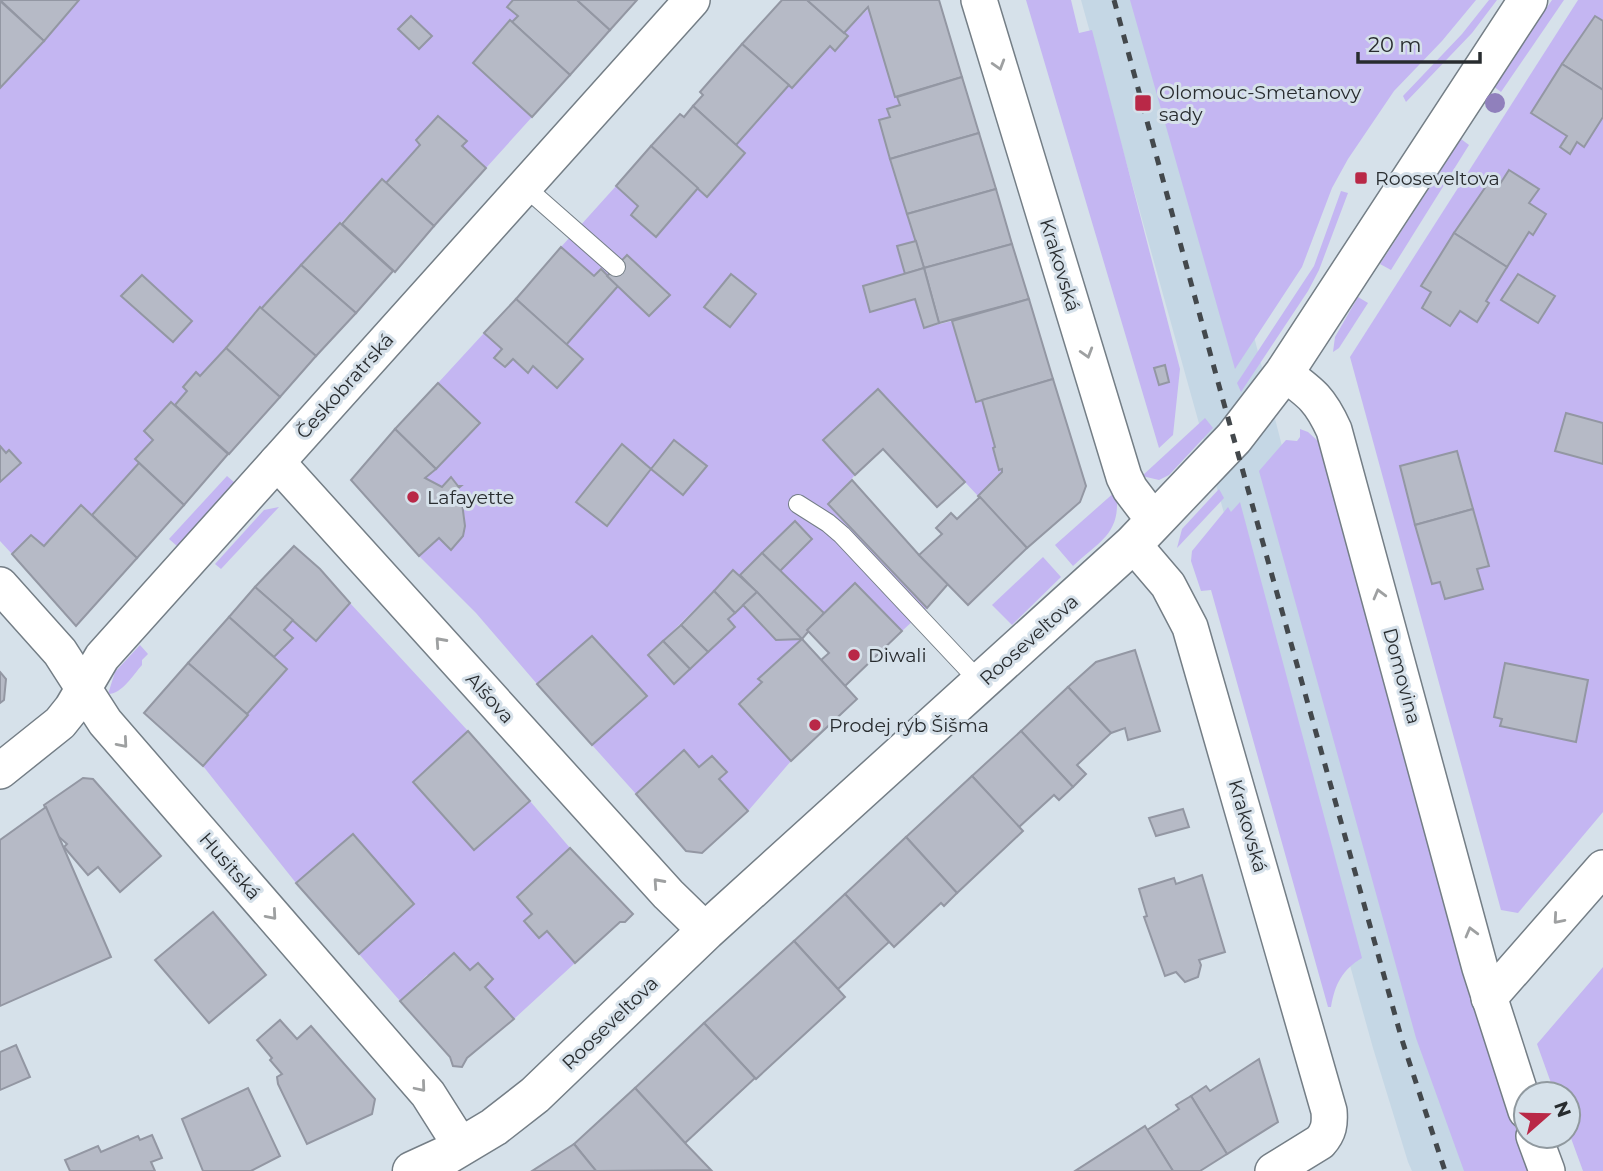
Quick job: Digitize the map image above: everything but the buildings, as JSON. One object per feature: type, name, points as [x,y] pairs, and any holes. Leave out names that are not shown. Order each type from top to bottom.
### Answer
[{"type":"street","name":"Českobratrská","points":[[0,771],[60,723],[102,657],[692,0]]},
{"type":"street","name":"Krakovská","points":[[979,0],[1124,477],[1144,533],[1190,627],[1325,1099],[1330,1123],[1326,1135],[1320,1142],[1273,1171]]},
{"type":"street","name":"Rooseveltova","points":[[412,1171],[494,1127],[535,1095],[706,931],[1144,533],[1234,438],[1284,373],[1528,0]]},
{"type":"street","name":"Domovina","points":[[1284,373],[1314,395],[1325,410],[1334,430],[1489,998],[1516,1080]]},
{"type":"street","name":"Alšova","points":[[277,462],[668,894],[706,931]]},
{"type":"street","name":"Husitská","points":[[0,585],[60,652],[105,722],[428,1094],[461,1146]]},
{"type":"street","points":[[1489,998],[1603,868]]},
{"type":"street","points":[[1539,1150],[1546,1171]]},
{"type":"lane","points":[[524,186],[616,267]]},
{"type":"lane","points":[[798,504],[842,535],[981,683]]},
{"type":"shaded area","points":[[79,0],[513,0],[507,7],[518,16],[512,22],[509,20],[473,63],[532,117],[486,168],[462,146],[466,141],[437,116],[416,140],[420,145],[386,183],[381,180],[261,309],[259,307],[200,376],[196,373],[183,387],[187,391],[175,405],[171,402],[144,431],[153,440],[135,459],[139,463],[92,515],[81,505],[44,546],[31,535],[12,554],[0,541],[0,482],[20,463],[0,446],[0,88]]},
{"type":"shaded area","points":[[1026,0],[1071,0],[1079,33],[1092,30],[1180,369],[1173,435],[1159,448]]},
{"type":"shaded area","points":[[1081,0],[1146,0],[1245,301],[1431,1031],[1477,1171],[1412,1171],[1408,1162],[1373,1048]]},
{"type":"shaded area","points":[[1130,0],[1476,0],[1442,41],[1394,91],[1348,159],[1332,188],[1302,267],[1235,369]]},
{"type":"shaded area","points":[[1489,0],[1497,0],[1472,33],[1406,102],[1403,96],[1462,34]]},
{"type":"shaded area","points":[[1552,0],[1564,0],[1501,92],[1493,86]]},
{"type":"shaded area","points":[[1578,0],[1603,0],[1603,812],[1518,913],[1501,910],[1350,357]]},
{"type":"shaded area","points":[[869,8],[900,105],[888,109],[890,117],[879,120],[916,241],[897,246],[924,328],[952,321],[976,402],[982,400],[998,469],[1002,469],[1002,472],[978,496],[878,389],[823,440],[855,475],[828,505],[927,608],[902,631],[855,583],[824,613],[780,571],[812,539],[795,522],[740,575],[733,571],[649,655],[674,684],[735,627],[728,619],[743,605],[776,640],[802,639],[759,678],[762,682],[739,704],[791,761],[748,811],[719,779],[726,772],[699,767],[684,750],[636,794],[592,745],[647,696],[592,636],[537,684],[476,613],[419,556],[439,538],[451,550],[462,537],[464,514],[456,490],[461,486],[451,478],[442,487],[425,478],[437,469],[480,423],[438,383],[484,333],[527,372],[533,366],[557,388],[583,360],[566,345],[618,286],[650,316],[670,295],[627,256],[607,276],[601,269],[594,276],[561,247],[616,186],[638,206],[631,215],[657,236],[698,188],[708,196],[745,153],[736,145],[789,85],[792,88],[830,46],[836,50],[848,37],[844,33]]},
{"type":"shaded area","points":[[1461,139],[1469,145],[1391,270],[1380,264]]},
{"type":"shaded area","points":[[1341,191],[1348,193],[1319,270],[1241,392],[1237,383],[1314,266]]},
{"type":"shaded area","points":[[1358,297],[1368,303],[1339,348],[1333,352],[1335,337]]},
{"type":"shaded area","points":[[1205,418],[1213,428],[1169,475],[1159,480],[1142,476]]},
{"type":"shaded area","points":[[1300,429],[1319,442],[1347,536],[1366,617],[1492,1054],[1512,1112],[1512,1150],[1525,1150],[1532,1171],[1464,1171],[1416,1038],[1259,471],[1286,440],[1297,441]]},
{"type":"shaded area","points":[[227,476],[235,483],[177,546],[169,539]]},
{"type":"shaded area","points":[[1219,489],[1224,498],[1177,548],[1182,529]]},
{"type":"shaded area","points":[[1116,491],[1116,517],[1112,526],[1100,542],[1073,566],[1055,545]]},
{"type":"shaded area","points":[[1240,502],[1362,958],[1340,978],[1331,1007],[1328,1007],[1211,590],[1201,591],[1191,561],[1192,551],[1228,507],[1231,512]]},
{"type":"shaded area","points":[[279,507],[221,569],[215,564],[264,510]]},
{"type":"shaded area","points":[[1043,557],[1061,577],[1012,625],[992,605]]},
{"type":"shaded area","points":[[350,603],[468,731],[413,782],[474,850],[530,801],[570,848],[543,872],[532,914],[524,922],[539,937],[547,931],[575,963],[514,1019],[470,970],[427,975],[400,1001],[359,954],[413,903],[353,835],[296,883],[203,766],[287,669],[274,657],[293,638],[284,630],[293,620]]},
{"type":"shaded area","points":[[140,645],[148,654],[142,660],[142,665],[123,687],[108,694],[115,672]]},
{"type":"shaded area","points":[[1603,967],[1603,1171],[1583,1171],[1575,1150],[1582,1150],[1582,1080],[1550,1080],[1537,1044]]},
{"type":"railway","points":[[1114,0],[1402,1040],[1445,1171]]},
{"type":"place","name":"Olomouc-Smetanovy sady","points":[[1143,103]]},
{"type":"place","name":"Rooseveltova","points":[[1361,178]]},
{"type":"place","name":"Lafayette","points":[[413,497]]},
{"type":"place","name":"Diwali","points":[[854,655]]},
{"type":"place","name":"Prodej ryb Šišma","points":[[815,725]]}]
